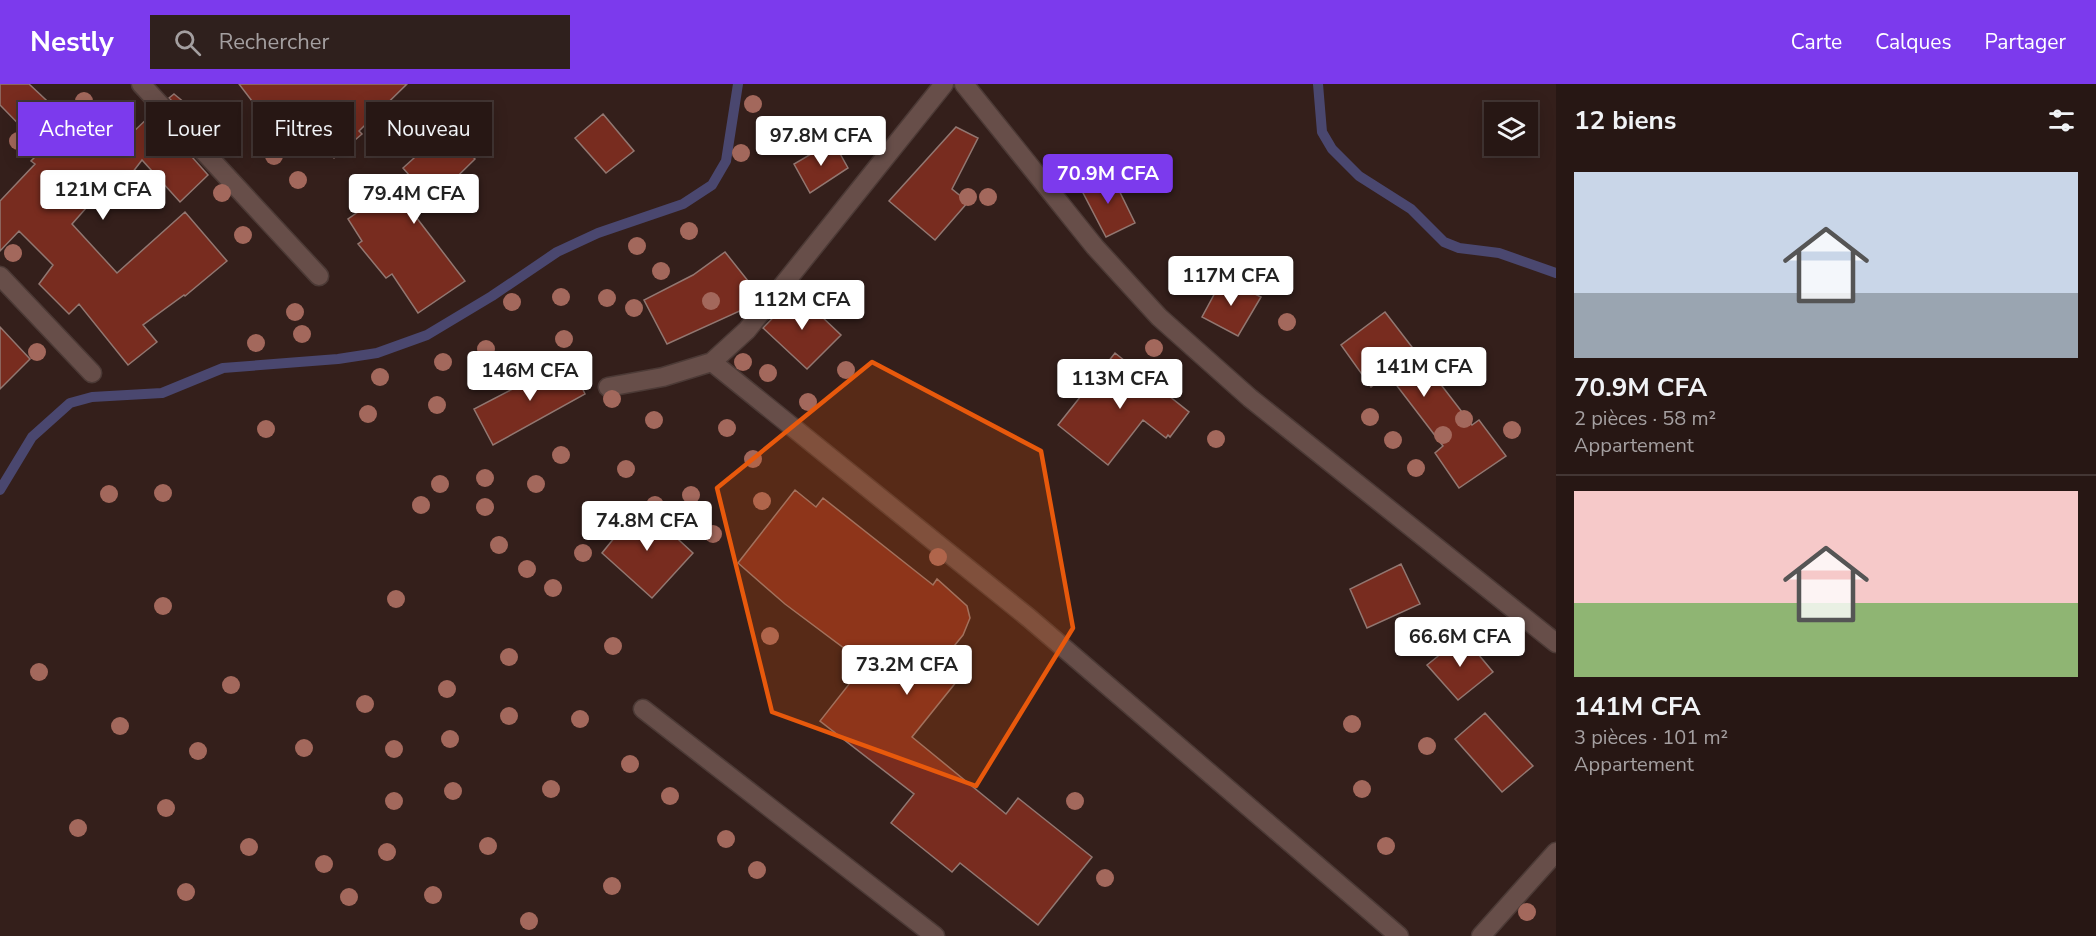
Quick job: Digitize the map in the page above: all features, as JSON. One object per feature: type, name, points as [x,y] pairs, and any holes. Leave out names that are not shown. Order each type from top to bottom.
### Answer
[{"type":"street","points":[[141,84],[319,276]]},
{"type":"street","points":[[608,387],[663,377],[712,362],[747,330],[944,84]]},
{"type":"street","points":[[964,84],[1095,247],[1159,317],[1250,398],[1556,643]]},
{"type":"street","points":[[0,276],[92,373]]},
{"type":"street","points":[[712,362],[1029,618],[1399,936]]},
{"type":"street","points":[[643,709],[935,936]]},
{"type":"street","points":[[1481,936],[1556,852]]},
{"type":"highlighted area","points":[[872,362],[1041,451],[1073,628],[976,786],[772,712],[717,488]]},
{"type":"building","points":[[0,84],[29,84],[48,102],[18,102],[18,123],[0,105]]},
{"type":"building","points":[[239,84],[407,84],[389,102],[366,102],[366,124],[359,131],[362,134],[354,141],[354,102],[253,102]]},
{"type":"building","points":[[174,94],[184,102],[173,102],[169,98]]},
{"type":"building","points":[[603,114],[634,151],[606,173],[575,138]]},
{"type":"building","points":[[146,120],[146,156],[191,156],[208,175],[180,202],[142,160],[113,198],[102,190],[72,224],[117,273],[185,212],[227,261],[185,296],[143,325],[157,342],[128,365],[79,304],[69,314],[39,284],[53,265],[19,231],[0,251],[0,201],[35,164],[31,161],[36,156],[134,156],[134,131]]},
{"type":"building","points":[[956,127],[978,138],[952,189],[968,202],[935,240],[889,201]]},
{"type":"building","points":[[833,141],[848,168],[810,193],[794,164]]},
{"type":"building","points":[[416,156],[472,156],[475,159],[416,217],[465,281],[418,313],[392,274],[386,278],[358,244],[362,241],[348,219],[410,176],[403,168]]},
{"type":"building","points":[[1110,172],[1135,223],[1106,237],[1080,187]]},
{"type":"building","points":[[725,252],[760,296],[753,305],[667,344],[644,300],[693,275]]},
{"type":"building","points":[[1223,278],[1261,297],[1238,336],[1202,317]]},
{"type":"building","points":[[797,293],[841,335],[807,369],[763,328]]},
{"type":"building","points":[[1385,312],[1472,425],[1479,420],[1506,456],[1459,488],[1435,453],[1443,446],[1388,374],[1371,387],[1341,345]]},
{"type":"building","points":[[0,327],[30,359],[0,389]]},
{"type":"building","points":[[1115,353],[1189,412],[1170,437],[1168,435],[1166,438],[1143,420],[1108,465],[1058,425]]},
{"type":"building","points":[[569,360],[585,394],[493,445],[474,409]]},
{"type":"building","points":[[795,490],[816,507],[823,498],[933,585],[937,579],[967,606],[970,618],[963,635],[946,656],[965,671],[912,737],[1006,814],[1018,798],[1092,857],[1038,925],[960,863],[952,872],[891,823],[914,794],[820,721],[865,664],[785,604],[738,563]]},
{"type":"building","points":[[641,505],[693,553],[652,598],[602,553]]},
{"type":"building","points":[[1401,564],[1420,604],[1367,628],[1350,589]]},
{"type":"building","points":[[1463,636],[1493,672],[1458,700],[1427,665]]},
{"type":"building","points":[[1485,713],[1533,766],[1502,792],[1455,739]]},
{"type":"waterway","points":[[0,490],[32,437],[70,403],[92,397],[162,393],[223,368],[338,359],[377,353],[427,335],[492,296],[557,252],[598,233],[683,204],[712,185],[726,161],[738,84]]},
{"type":"waterway","points":[[1318,84],[1322,132],[1332,149],[1359,176],[1411,209],[1444,242],[1459,248],[1499,253],[1556,273]]}]
